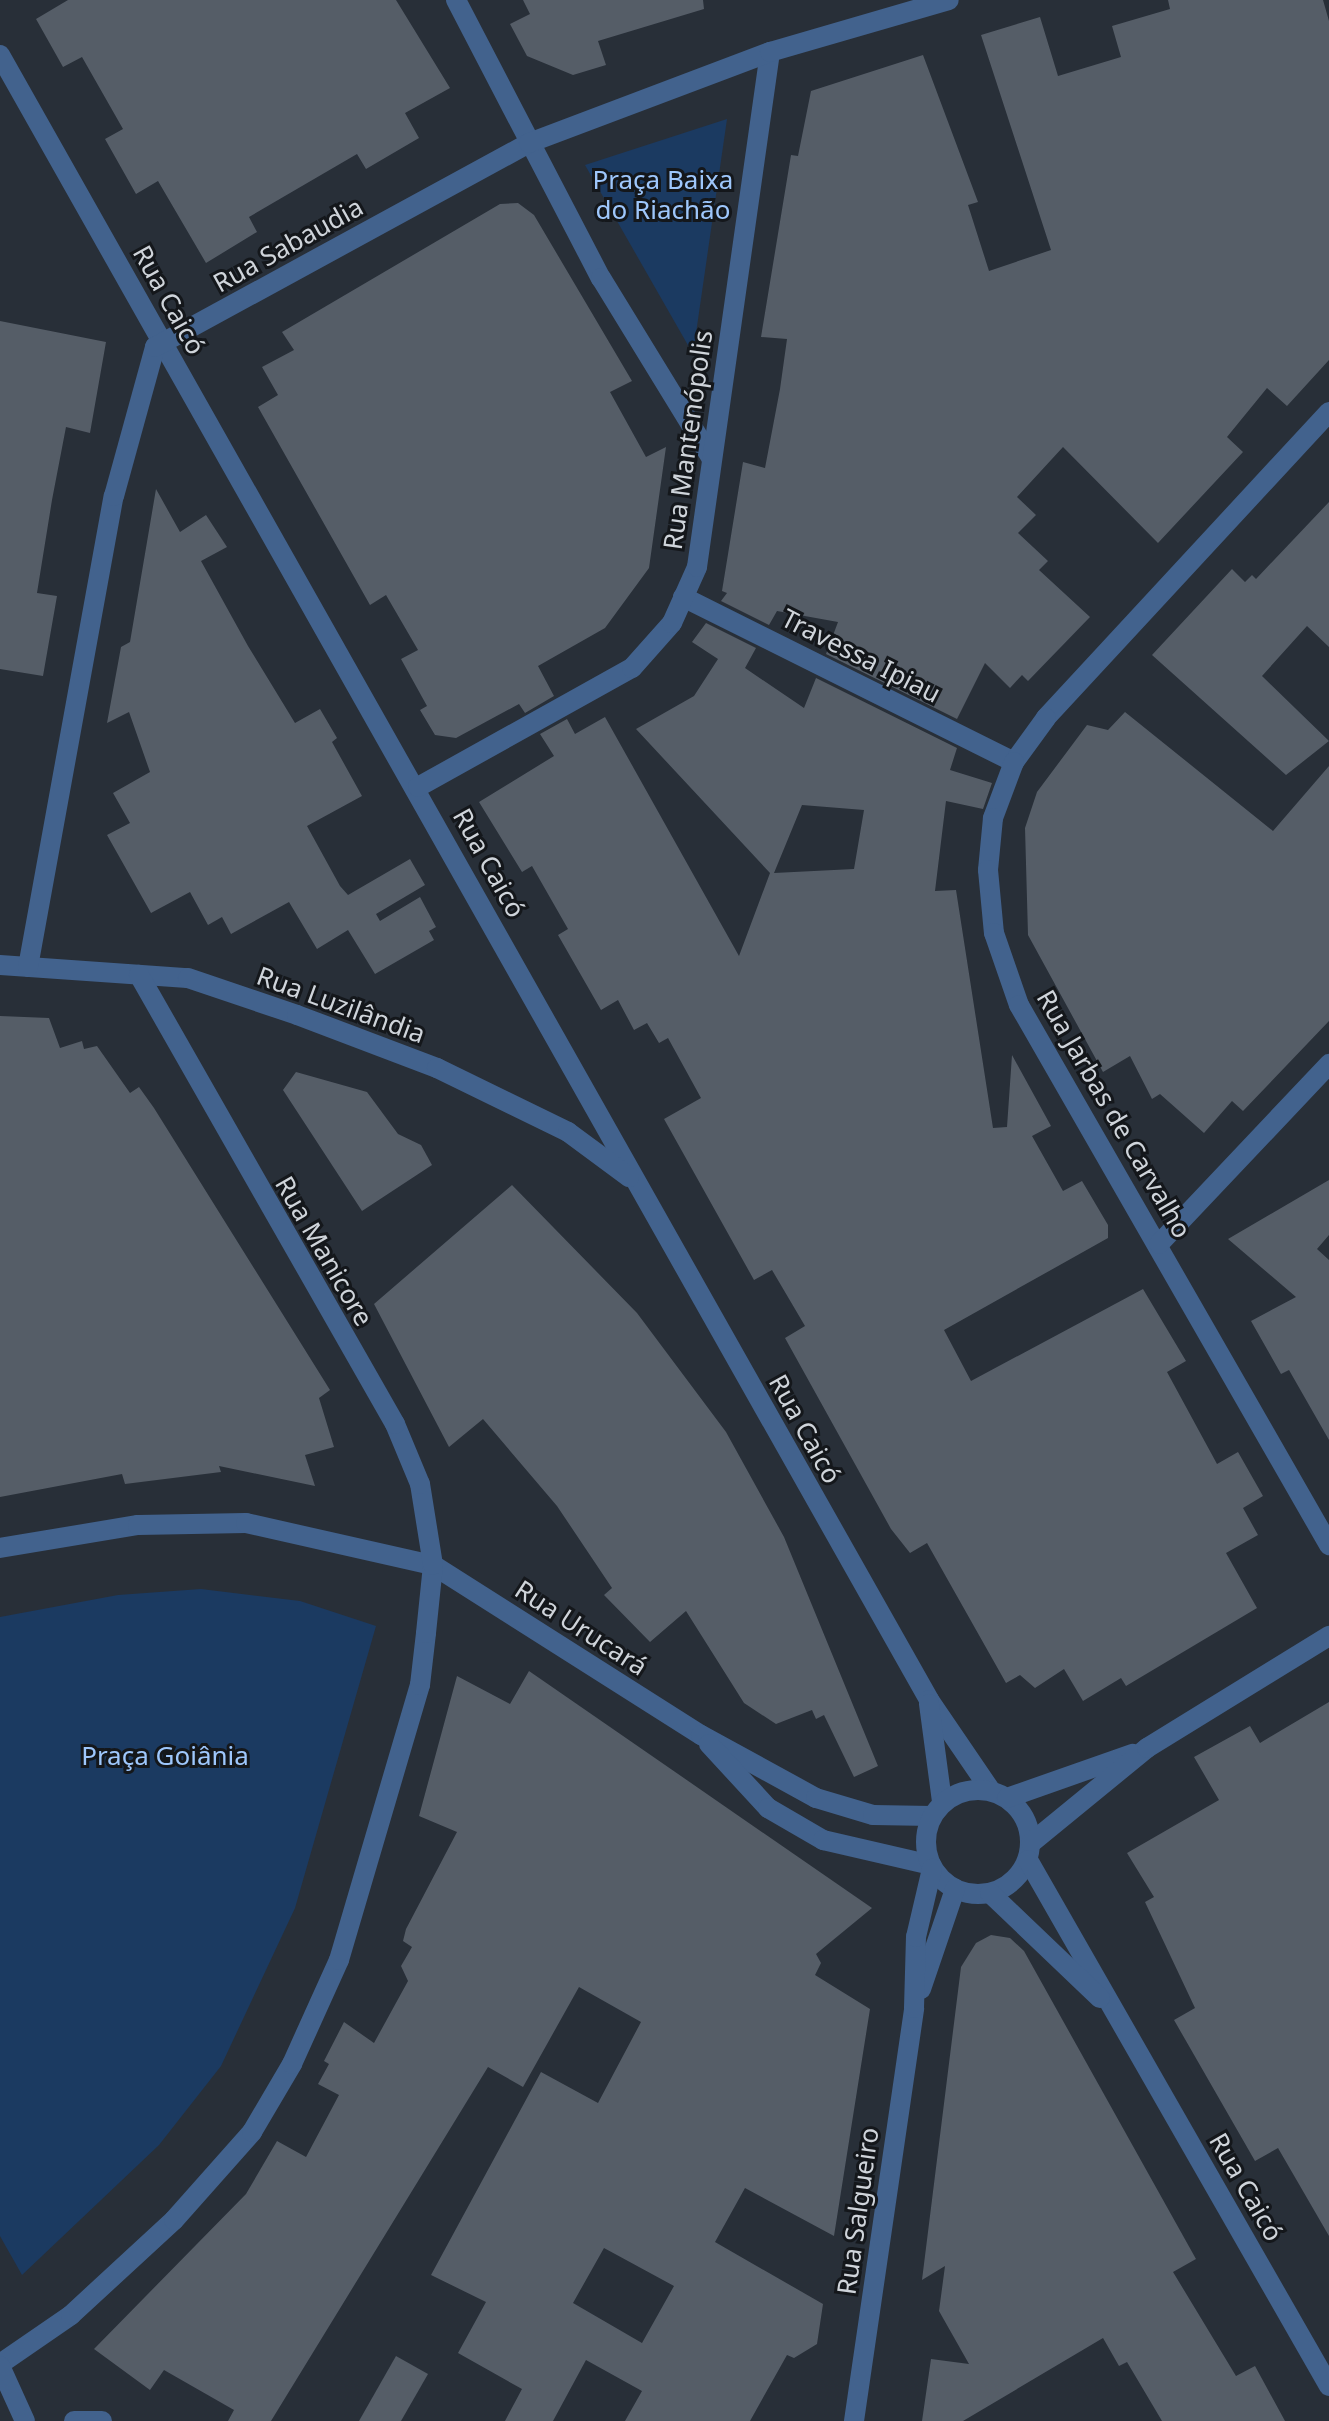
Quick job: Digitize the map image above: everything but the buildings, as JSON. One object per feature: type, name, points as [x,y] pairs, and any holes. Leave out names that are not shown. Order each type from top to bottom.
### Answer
[{"type":"street","points":[[456,0],[601,278],[712,459]]},
{"type":"street","name":"Rua Sabaudia","points":[[163,343],[529,143],[770,52],[949,0]]},
{"type":"street","name":"Rua Mantenópolis","points":[[418,787],[632,668],[672,623],[697,567],[770,52]]},
{"type":"street","name":"Rua Caicó","points":[[0,55],[418,787],[636,1182],[929,1700],[999,1794]]},
{"type":"street","points":[[28,967],[114,496],[155,347],[163,343]]},
{"type":"street","name":"Rua Jarbas de Carvalho","points":[[1329,412],[1046,718],[1014,762],[993,818],[988,870],[994,933],[1019,1005],[1159,1244],[1329,1545]]},
{"type":"street","name":"Travessa Ipiau","points":[[683,597],[1014,762]]},
{"type":"street","name":"Rua Luzilândia","points":[[0,965],[188,978],[437,1068],[568,1132],[636,1182]]},
{"type":"street","name":"Rua Manicore","points":[[139,975],[395,1424],[420,1484],[433,1565]]},
{"type":"street","points":[[1159,1244],[1329,1064]]},
{"type":"street","points":[[0,1548],[138,1525],[246,1523],[433,1565],[420,1685],[339,1960],[292,2064],[252,2132],[174,2220],[71,2315],[0,2365],[25,2421]]},
{"type":"street","name":"Rua Urucará","points":[[433,1565],[701,1735],[836,1806],[937,1809]]},
{"type":"street","points":[[1147,1748],[999,1794],[957,1793],[937,1809],[926,1832],[932,1867],[955,1889],[990,1893],[1019,1875],[1029,1851],[1147,1748],[1329,1636]]},
{"type":"street","name":"Rua Caicó","points":[[929,1700],[937,1809]]},
{"type":"street","name":"Rua Urucará","points":[[701,1735],[768,1808],[823,1840],[932,1867]]},
{"type":"street","points":[[999,1794],[1020,1810],[1029,1851]]},
{"type":"street","name":"Rua Caicó","points":[[1029,1851],[1117,2014],[1329,2386]]},
{"type":"street","name":"Rua Salgueiro","points":[[854,2421],[914,2008],[916,1937],[932,1867]]},
{"type":"street","name":"Rua Salgueiro","points":[[914,2008],[955,1889]]},
{"type":"street","name":"Rua Caicó","points":[[990,1893],[1117,2014]]},
{"type":"street","points":[[74,2421],[102,2421]]},
{"type":"green space","name":"Praça Baixa do Riachão","points":[[727,119],[715,202],[693,354],[585,165]]},
{"type":"green space","name":"Praça Goiânia","points":[[201,1589],[300,1601],[376,1626],[295,1908],[221,2066],[159,2145],[22,2275],[0,2236],[0,1617],[118,1595]]}]
